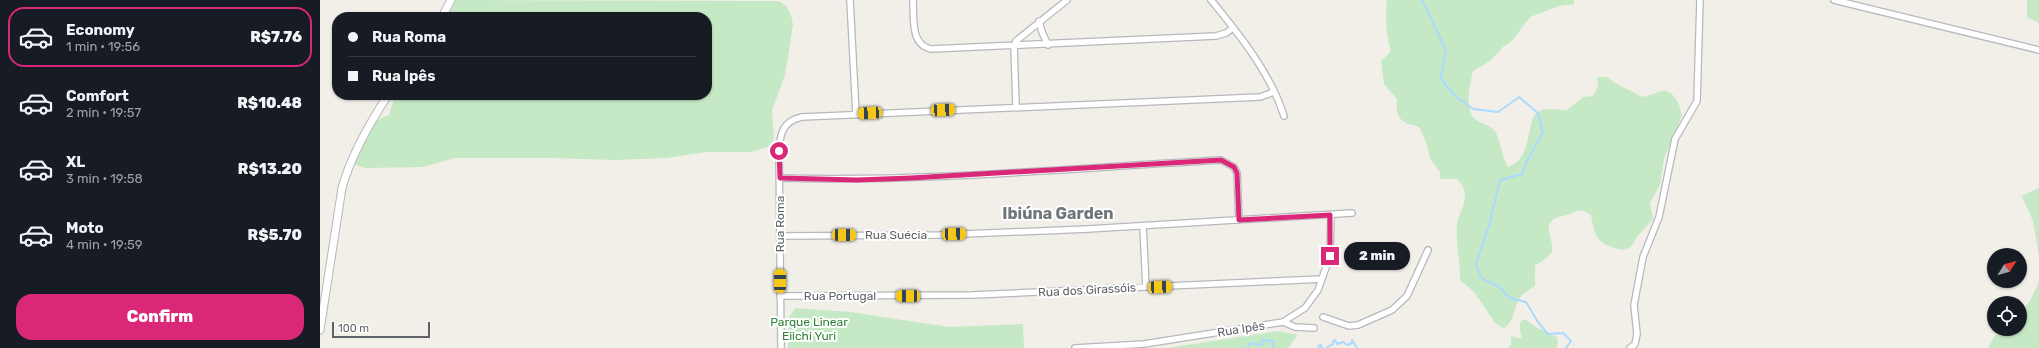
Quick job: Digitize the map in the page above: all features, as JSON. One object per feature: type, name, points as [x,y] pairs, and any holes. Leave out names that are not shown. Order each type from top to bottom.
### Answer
[{"type":"street","points":[[445,12],[451,0]]},
{"type":"street","points":[[850,0],[856,114],[1016,106],[1260,97],[1274,92]]},
{"type":"street","points":[[914,0],[916,37],[925,48],[931,49],[1048,45],[1216,36],[1233,28]]},
{"type":"street","points":[[1016,106],[1014,46],[1019,37],[1067,0]]},
{"type":"street","points":[[1211,0],[1251,53],[1274,92],[1284,116]]},
{"type":"street","points":[[1630,348],[1635,344],[1637,334],[1634,305],[1643,257],[1659,216],[1675,139],[1697,101],[1700,0]]},
{"type":"street","points":[[1834,0],[2039,50]]},
{"type":"street","points":[[1039,21],[1048,45]]},
{"type":"street","points":[[320,330],[342,188],[347,168],[385,100]]},
{"type":"street","name":"Rua Roma","points":[[781,348],[780,135],[786,125],[793,120],[802,117],[856,114]]},
{"type":"street","points":[[780,178],[857,180],[1221,160],[1234,167],[1237,173],[1239,220]]},
{"type":"street","name":"Rua Suécia","points":[[780,236],[939,235],[1143,226],[1352,213]]},
{"type":"street","name":"Rua Ipês","points":[[1075,348],[1144,344],[1283,322],[1305,308],[1313,299],[1322,279],[1330,256],[1330,215]]},
{"type":"street","points":[[1143,226],[1146,287]]},
{"type":"street","points":[[1323,317],[1349,326],[1358,325],[1392,310],[1406,296],[1428,250]]},
{"type":"street","name":"Rua dos Girassóis","points":[[972,295],[1322,279]]},
{"type":"street","name":"Rua Portugal","points":[[780,296],[972,295]]},
{"type":"street","points":[[1283,322],[1295,327],[1314,328]]},
{"type":"green space","points":[[449,0],[779,1],[786,6],[791,15],[793,25],[785,75],[772,110],[774,138],[772,144],[751,152],[707,152],[666,158],[614,160],[553,158],[455,158],[423,167],[365,168],[354,164],[363,142],[371,128],[376,122],[389,115],[394,100],[712,100],[712,12],[443,12]]},
{"type":"green space","points":[[1387,0],[1574,0],[1574,4],[1559,6],[1530,17],[1512,41],[1504,46],[1490,61],[1473,71],[1470,83],[1470,109],[1477,121],[1490,126],[1494,130],[1508,167],[1521,158],[1535,114],[1544,109],[1567,110],[1583,97],[1593,96],[1598,87],[1597,77],[1607,77],[1615,83],[1642,97],[1661,91],[1669,92],[1676,98],[1680,107],[1682,115],[1664,159],[1660,185],[1650,203],[1653,219],[1637,237],[1631,247],[1622,250],[1603,243],[1596,235],[1591,215],[1584,211],[1577,211],[1554,219],[1549,226],[1552,251],[1547,258],[1535,265],[1535,286],[1522,296],[1518,302],[1512,319],[1507,326],[1503,328],[1496,324],[1474,292],[1460,280],[1457,232],[1458,221],[1465,199],[1463,186],[1457,179],[1440,179],[1440,172],[1430,159],[1427,145],[1420,128],[1401,120],[1397,110],[1397,99],[1384,84],[1381,61],[1391,51],[1386,26]]},
{"type":"green space","points":[[2027,0],[2039,0],[2039,23],[2027,17]]},
{"type":"green space","points":[[2039,188],[2039,256],[2033,221],[2022,196]]},
{"type":"green space","points":[[2039,282],[2039,348],[1988,348],[1995,336],[2027,336],[2027,305]]},
{"type":"green space","name":"Parque Linear Eiichi Yuri","points":[[795,308],[850,312],[949,327],[1023,324],[1024,348],[788,348],[789,318]]},
{"type":"green space","points":[[1525,319],[1537,328],[1557,337],[1558,342],[1556,348],[1508,348],[1511,345],[1511,336],[1522,339],[1520,325]]},
{"type":"green space","points":[[1278,331],[1298,335],[1288,348],[1167,348]]},
{"type":"waterway","points":[[1422,0],[1446,50],[1441,79],[1454,95],[1473,109],[1498,112],[1519,97],[1538,113],[1543,132],[1527,161],[1522,174],[1500,180],[1489,226],[1476,264],[1482,279],[1498,286],[1510,298],[1526,302],[1538,322],[1548,334],[1563,333],[1571,341],[1566,348]]},
{"type":"waterway","points":[[1247,348],[1251,343],[1261,345],[1263,340],[1273,341],[1272,344],[1274,348]]},
{"type":"waterway","points":[[1326,348],[1333,344],[1333,341],[1335,340],[1337,344],[1343,342],[1347,345],[1352,343],[1352,340],[1357,348]]},
{"type":"waterway","points":[[1318,348],[1320,344],[1322,348]]},
{"type":"district","name":"Ibiúna Garden","points":[[1058,213]]},
{"type":"route","points":[[779,151],[780,178],[857,180],[1221,160],[1234,167],[1237,173],[1239,220],[1330,215],[1330,256]]}]
